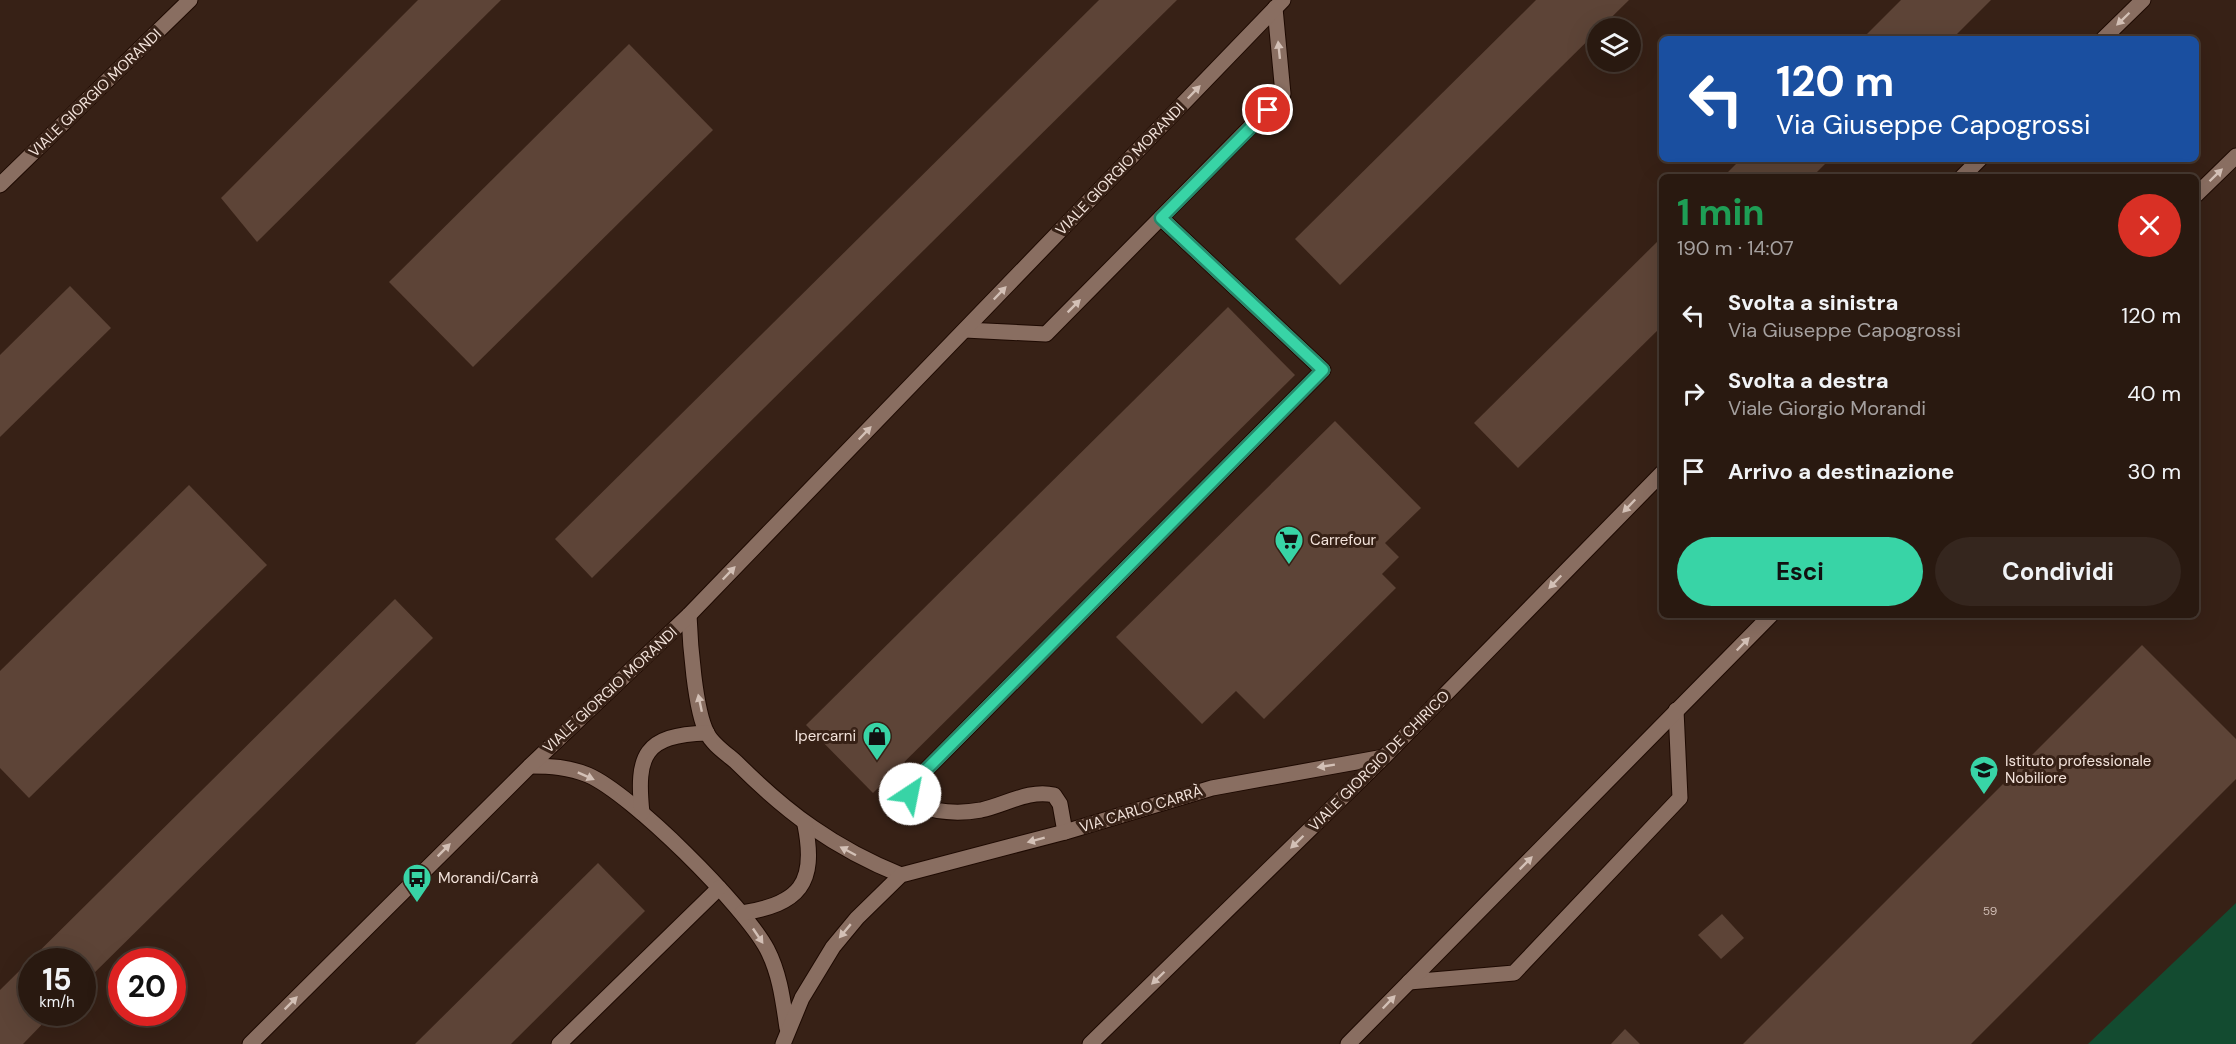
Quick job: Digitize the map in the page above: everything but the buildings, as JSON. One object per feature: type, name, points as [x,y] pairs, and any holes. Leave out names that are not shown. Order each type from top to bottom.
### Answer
[{"type":"street","name":"VIALE GIORGIO MORANDI","points":[[0,185],[190,0]]},
{"type":"street","points":[[2106,36],[2143,0]]},
{"type":"street","name":"VIALE GIORGIO MORANDI","points":[[964,330],[1046,334],[1283,94],[1279,4]]},
{"type":"street","name":"VIALE GIORGIO MORANDI","points":[[250,1044],[530,766],[688,615],[1279,4]]},
{"type":"street","points":[[2199,192],[2236,156]]},
{"type":"street","points":[[1965,174],[1977,162]]},
{"type":"street","points":[[1065,832],[1060,804],[1054,795],[1041,792],[980,810],[936,812],[916,805],[910,794],[912,784],[1323,370],[1161,218]]},
{"type":"street","name":"VIALE GIORGIO DE CHIRICO","points":[[1090,1044],[1384,757],[1659,475]]},
{"type":"street","points":[[688,615],[692,662],[707,733],[754,780],[806,825],[847,851],[901,875]]},
{"type":"street","points":[[1348,1044],[1767,618]]},
{"type":"street","points":[[1409,982],[1514,972],[1680,798],[1677,710]]},
{"type":"street","points":[[642,813],[638,781],[644,758],[667,738],[707,733]]},
{"type":"street","name":"VIA CARLO CARRÀ","points":[[785,1038],[802,998],[833,947],[857,918],[901,875],[1065,832],[1212,788],[1384,757]]},
{"type":"street","name":"VIA CARLO CARRÀ","points":[[530,766],[563,767],[590,776],[642,813],[719,888],[742,913],[772,961],[781,990],[785,1038]]},
{"type":"street","points":[[742,913],[774,907],[798,892],[809,868],[810,856],[806,825]]},
{"type":"street","points":[[566,1042],[719,888]]},
{"type":"green space","points":[[2236,903],[2236,1044],[2088,1044]]},
{"type":"place","name":"Carrefour","points":[[1289,566]]},
{"type":"place","name":"Ipercarni","points":[[877,762]]},
{"type":"place","name":"Istituto professionale Nobiliore","points":[[1984,796]]},
{"type":"place","name":"Morandi/Carrà","points":[[417,904]]},
{"type":"route","points":[[910,794],[912,784],[1323,370],[1161,218],[1268,110]]}]
